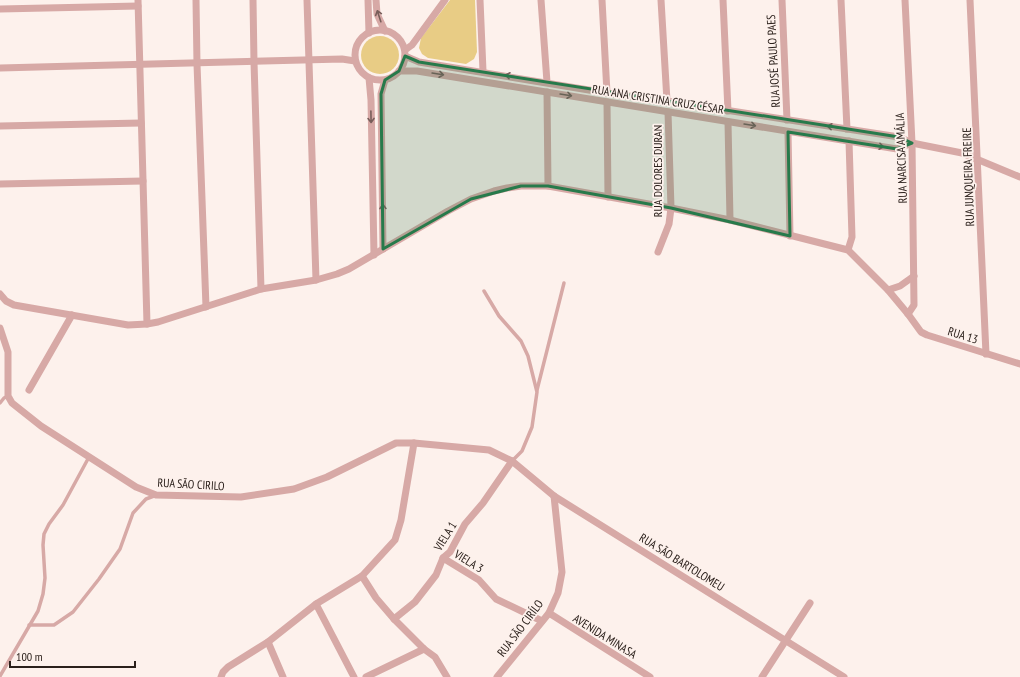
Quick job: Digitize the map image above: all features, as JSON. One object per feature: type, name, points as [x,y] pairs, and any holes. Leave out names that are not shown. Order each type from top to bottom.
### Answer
[{"type":"street","points":[[196,0],[206,307]]},
{"type":"street","points":[[253,0],[261,289]]},
{"type":"street","points":[[307,0],[316,280]]},
{"type":"street","points":[[368,0],[369,33]]},
{"type":"street","points":[[376,0],[377,14],[385,31]]},
{"type":"street","points":[[405,53],[445,0]]},
{"type":"street","points":[[480,0],[483,71]]},
{"type":"street","points":[[541,0],[547,82]]},
{"type":"street","points":[[602,0],[607,93]]},
{"type":"street","points":[[661,0],[667,101]]},
{"type":"street","points":[[723,0],[728,111]]},
{"type":"street","name":"RUA JOSÉ PAULO PAES","points":[[782,0],[787,120]]},
{"type":"street","points":[[841,0],[847,129]]},
{"type":"street","name":"RUA NARCISA AMÁLIA","points":[[905,0],[912,143],[914,276],[914,305],[908,314]]},
{"type":"street","name":"RUA JUNQUEIRA FREIRE","points":[[970,0],[986,354]]},
{"type":"street","points":[[0,9],[138,3],[147,324]]},
{"type":"street","points":[[380,30],[385,31],[396,36],[399,40],[405,53],[404,61],[399,71],[395,75],[385,80],[374,80],[360,71],[354,55],[357,44],[369,33],[380,30]]},
{"type":"street","name":"RUA ANA CRISTINA CRUZ CÉSAR","points":[[405,53],[419,62],[483,71],[607,93],[899,137],[912,143],[962,153],[1020,177]]},
{"type":"street","points":[[0,68],[140,66],[342,59],[355,61]]},
{"type":"street","name":"RUA ANA CRISTINA CRUZ CÉSAR","points":[[399,71],[417,71],[897,150],[912,143]]},
{"type":"street","points":[[369,78],[371,100],[374,255]]},
{"type":"street","points":[[383,249],[381,94],[385,80]]},
{"type":"street","points":[[547,92],[548,186]]},
{"type":"street","points":[[606,102],[608,198]]},
{"type":"street","name":"RUA DOLORES DURAN","points":[[658,252],[669,224],[671,208],[668,112]]},
{"type":"street","points":[[728,122],[730,220]]},
{"type":"street","points":[[0,126],[141,123]]},
{"type":"street","points":[[788,132],[790,236]]},
{"type":"street","points":[[0,294],[6,301],[14,305],[128,325],[147,324],[261,289],[316,280],[337,274],[350,269],[459,205],[482,195],[521,186],[548,186],[608,198],[671,208],[730,220],[848,250],[852,237],[848,142]]},
{"type":"street","points":[[0,184],[143,181]]},
{"type":"street","name":"RUA 13","points":[[848,250],[888,290],[921,332],[1020,364]]},
{"type":"street","points":[[888,290],[900,286],[914,276]]},
{"type":"street","points":[[29,390],[72,315]]},
{"type":"street","points":[[0,328],[8,352],[8,396]]},
{"type":"street","name":"RUA SÃO CIRILO","points":[[8,396],[12,402],[41,426],[136,487],[156,495],[241,497],[294,489],[327,477],[396,443],[414,443],[489,450],[512,461]]},
{"type":"street","points":[[221,677],[223,672],[228,667],[268,642],[316,604],[362,576],[395,540],[401,520],[414,443]]},
{"type":"street","name":"RUA SÃO BARTOLOMEU","points":[[512,461],[554,496],[844,677]]},
{"type":"street","name":"VIELA 1","points":[[394,619],[415,602],[436,575],[443,558],[450,552],[465,524],[483,503],[512,461]]},
{"type":"street","name":"RUA SÃO CIRÍLO","points":[[497,677],[549,613],[558,593],[562,572],[554,496]]},
{"type":"street","name":"VIELA 3","points":[[443,558],[479,580],[496,599],[542,621]]},
{"type":"street","points":[[362,576],[376,598],[394,619],[424,649],[435,657],[447,677]]},
{"type":"street","points":[[762,677],[810,603]]},
{"type":"street","points":[[316,604],[354,677]]},
{"type":"street","name":"AVENIDA MINASA","points":[[549,613],[650,677]]},
{"type":"street","points":[[268,642],[283,677]]},
{"type":"street","points":[[366,677],[424,649]]},
{"type":"lane","points":[[512,461],[522,451],[532,427],[537,392],[564,283]]},
{"type":"lane","points":[[484,291],[499,316],[521,342],[528,356],[537,392]]},
{"type":"lane","points":[[0,403],[8,396]]},
{"type":"lane","points":[[0,676],[38,611],[43,594],[45,578],[43,545],[44,534],[63,505],[89,457]]},
{"type":"lane","points":[[29,625],[54,625],[72,612],[99,579],[120,549],[133,513],[146,499],[156,495]]},
{"type":"highlighted area","points":[[405,56],[419,62],[899,137],[912,143],[897,149],[788,132],[790,236],[671,208],[548,186],[521,186],[471,199],[383,249],[381,94],[385,80],[399,71]]},
{"type":"shaded area","points":[[450,0],[475,0],[477,52],[474,59],[466,64],[428,58],[422,54],[419,48],[421,38]]},
{"type":"shaded area","points":[[376,36],[384,36],[394,41],[398,48],[398,62],[394,69],[384,74],[376,74],[366,69],[364,66],[361,59],[361,51],[366,41],[369,39]]}]
